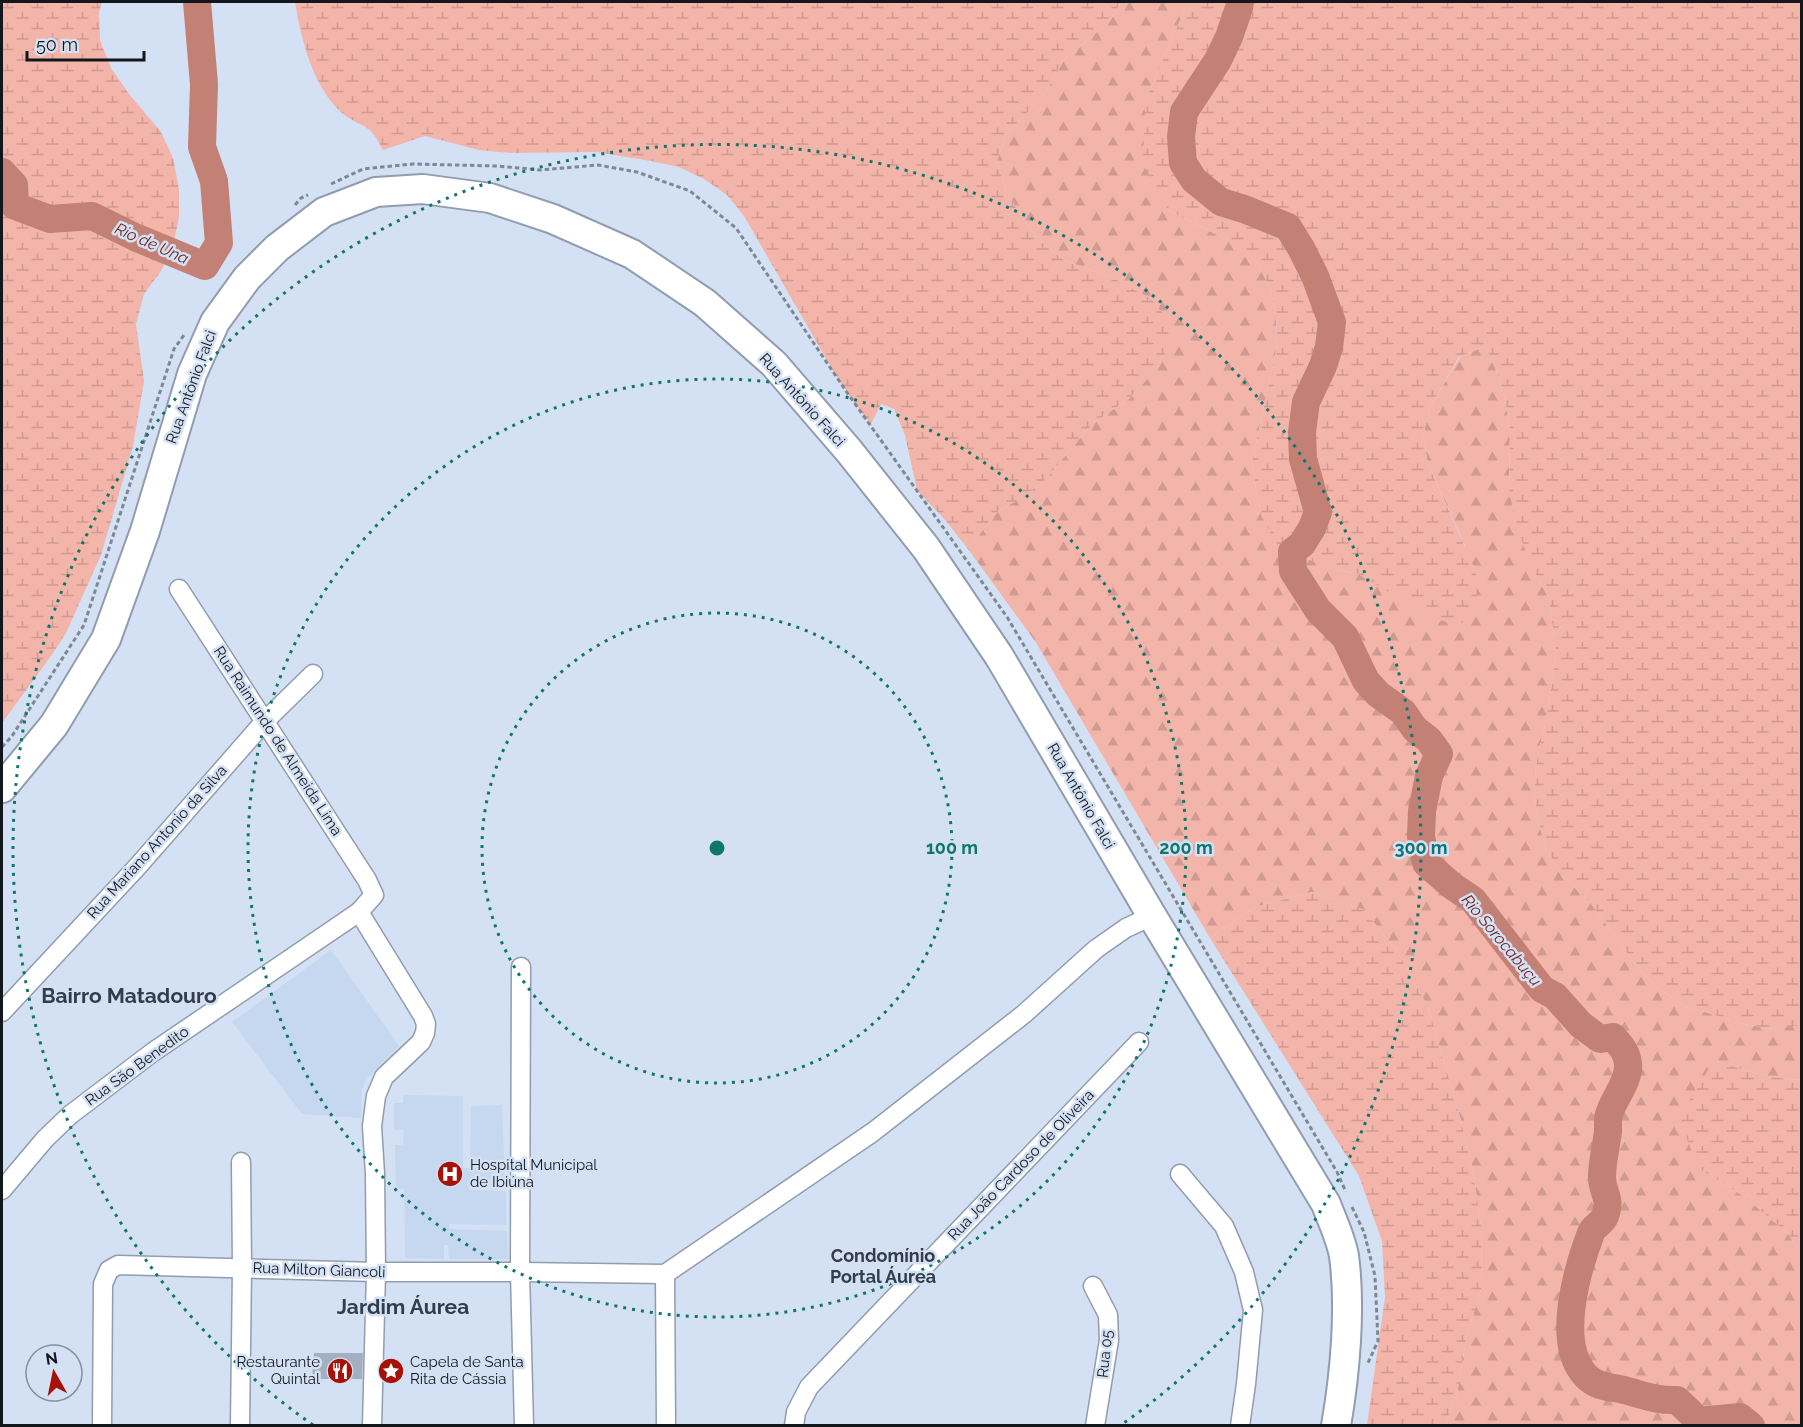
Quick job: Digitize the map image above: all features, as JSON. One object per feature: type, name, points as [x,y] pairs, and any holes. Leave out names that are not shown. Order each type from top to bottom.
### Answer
[{"type":"main road","name":"Rua Antônio Falci","points":[[2,788],[54,725],[106,639],[145,531],[192,374],[215,322],[247,279],[269,255],[324,212],[376,192],[423,189],[490,198],[554,219],[632,254],[705,303],[774,364],[849,451],[926,548],[999,656],[1152,916],[1326,1204],[1343,1253],[1348,1301],[1341,1399],[1336,1425]]},
{"type":"street","name":"Rua Raimundo de Almeida Lima","points":[[179,589],[367,880],[374,895]]},
{"type":"street","name":"Rua Mariano Antonio da Silva","points":[[2,1012],[138,866],[265,721],[313,674]]},
{"type":"street","name":"Rua São Benedito","points":[[2,1190],[45,1139],[70,1115],[153,1052],[359,912],[374,895]]},
{"type":"street","points":[[359,912],[426,1024],[421,1042],[384,1077],[376,1096],[372,1126],[376,1272],[372,1425]]},
{"type":"street","points":[[666,1425],[665,1274],[873,1132],[1024,1014],[1096,949],[1126,928],[1152,916]]},
{"type":"street","points":[[520,967],[520,1272],[524,1425]]},
{"type":"street","name":"Rua João Cardoso de Oliveira","points":[[794,1425],[796,1412],[809,1386],[1138,1042]]},
{"type":"street","points":[[240,1425],[241,1162]]},
{"type":"street","points":[[1179,1174],[1224,1226],[1244,1272],[1253,1310],[1240,1425]]},
{"type":"street","name":"Rua Milton Giancoli","points":[[102,1425],[103,1284],[109,1270],[118,1265],[376,1272],[665,1274]]},
{"type":"street","name":"Rua 05","points":[[1093,1286],[1107,1314],[1109,1340],[1095,1425]]},
{"type":"path","points":[[321,189],[363,169],[413,164],[497,166],[540,170],[598,165],[637,172],[690,191],[736,228],[848,394],[1007,617],[1337,1172],[1346,1192]]},
{"type":"path","points":[[293,207],[301,198],[311,194]]},
{"type":"path","points":[[2,747],[12,736],[84,625],[174,349],[187,331]]},
{"type":"path","points":[[1350,1202],[1364,1232],[1375,1276],[1378,1341],[1365,1367]]},
{"type":"shaded area","points":[[331,950],[399,1046],[366,1080],[362,1090],[361,1118],[302,1114],[232,1022]]},
{"type":"shaded area","name":"Hospital Municipal de Ibiúna","points":[[403,1095],[463,1096],[463,1168],[470,1168],[471,1106],[502,1105],[505,1181],[470,1180],[469,1190],[506,1191],[506,1225],[449,1224],[449,1229],[507,1231],[508,1259],[449,1259],[448,1245],[444,1245],[444,1259],[405,1258],[404,1189],[396,1188],[395,1145],[403,1145],[404,1130],[394,1130],[394,1103],[403,1103]]},
{"type":"green space","points":[[2,2],[102,2],[99,12],[100,40],[111,68],[129,94],[161,132],[173,158],[179,189],[179,218],[173,245],[161,271],[144,294],[136,324],[144,381],[133,446],[101,555],[66,633],[2,723]]},
{"type":"green space","points":[[295,2],[1121,2],[1109,22],[1063,60],[1047,90],[1007,133],[997,161],[1006,190],[1021,216],[1039,240],[1064,260],[1119,281],[1151,299],[1171,323],[1166,353],[1150,376],[1129,399],[1093,423],[1044,481],[997,512],[968,549],[917,490],[905,435],[894,409],[881,404],[871,424],[852,400],[744,216],[727,195],[704,179],[679,167],[596,152],[510,153],[479,150],[425,136],[383,150],[372,132],[343,114],[324,91],[305,47]]},
{"type":"green space","points":[[1121,2],[1188,2],[1145,101],[1168,210],[1229,241],[1256,261],[1270,288],[1276,315],[1277,346],[1252,462],[1262,517],[1329,568],[1358,574],[1384,588],[1465,546],[1428,464],[1423,436],[1430,407],[1460,357],[1485,346],[1497,372],[1510,429],[1509,487],[1535,573],[1549,598],[1556,652],[1548,709],[1536,765],[1534,793],[1539,824],[1547,851],[1562,876],[1589,901],[1638,968],[1659,989],[1685,1006],[1744,1024],[1773,1029],[1801,1024],[1801,1080],[1766,1076],[1732,1066],[1698,1168],[1745,1197],[1788,1234],[1801,1253],[1801,1425],[1445,1425],[1457,1394],[1466,1339],[1482,1286],[1481,1226],[1473,1171],[1460,1117],[1428,1007],[1398,953],[1364,910],[1312,892],[1255,907],[1210,938],[1035,641],[968,549],[997,512],[1044,481],[1093,423],[1129,399],[1150,376],[1166,353],[1151,299],[1119,281],[1064,260],[1039,240],[1021,216],[1006,190],[997,161],[1007,133],[1047,90],[1063,60],[1109,22]]},
{"type":"green space","points":[[1188,2],[1801,2],[1802,1024],[1773,1029],[1744,1024],[1685,1006],[1659,989],[1638,968],[1589,901],[1562,876],[1547,851],[1539,824],[1534,793],[1536,765],[1548,709],[1556,652],[1549,598],[1535,573],[1514,517],[1509,487],[1510,429],[1497,372],[1485,346],[1459,357],[1430,407],[1423,436],[1428,464],[1476,572],[1477,602],[1461,625],[1435,619],[1358,574],[1329,568],[1278,547],[1262,517],[1252,462],[1277,346],[1276,315],[1270,288],[1256,261],[1229,241],[1168,210],[1143,164],[1145,101]]},
{"type":"green space","points":[[1312,892],[1364,910],[1398,953],[1428,1007],[1460,1117],[1473,1171],[1481,1226],[1482,1286],[1466,1339],[1457,1394],[1445,1425],[1367,1425],[1385,1297],[1382,1241],[1359,1176],[1210,938],[1255,907]]},
{"type":"green space","points":[[1732,1066],[1766,1076],[1801,1080],[1801,1253],[1788,1234],[1745,1197],[1698,1168],[1679,1117],[1710,1067]]},
{"type":"building","name":"Restaurante Quintal","points":[[314,1353],[363,1353],[362,1379],[312,1379]]},
{"type":"waterway","name":"Rio de Una","points":[[2,172],[14,185],[15,206],[50,219],[92,216],[137,238],[205,266],[219,243],[214,181],[202,147],[204,84],[197,2]]},
{"type":"waterway","name":"Rio Sorocabuçu","points":[[1240,2],[1229,37],[1218,60],[1184,112],[1181,137],[1183,163],[1194,180],[1221,202],[1288,227],[1315,276],[1332,322],[1329,347],[1323,366],[1306,402],[1302,432],[1303,459],[1318,512],[1302,544],[1292,552],[1293,571],[1318,610],[1345,637],[1366,681],[1378,694],[1403,712],[1415,729],[1429,740],[1439,754],[1429,776],[1422,811],[1421,836],[1426,863],[1451,885],[1473,900],[1542,989],[1555,996],[1581,1025],[1600,1039],[1613,1037],[1626,1056],[1628,1071],[1626,1078],[1608,1118],[1602,1177],[1607,1210],[1604,1219],[1591,1233],[1575,1286],[1570,1326],[1577,1362],[1590,1380],[1656,1399],[1677,1400],[1699,1421],[1740,1417],[1751,1426]]},
{"type":"place","name":"Hospital Municipal de Ibiúna","points":[[450,1174]]},
{"type":"place","name":"Restaurante Quintal","points":[[340,1371]]},
{"type":"place","name":"Capela de Santa Rita de Cássia","points":[[391,1371]]},
{"type":"district","name":"Bairro Matadouro","points":[[129,996]]},
{"type":"district","name":"Condomínio Portal Áurea","points":[[883,1266]]},
{"type":"district","name":"Jardim Áurea","points":[[403,1307]]}]
